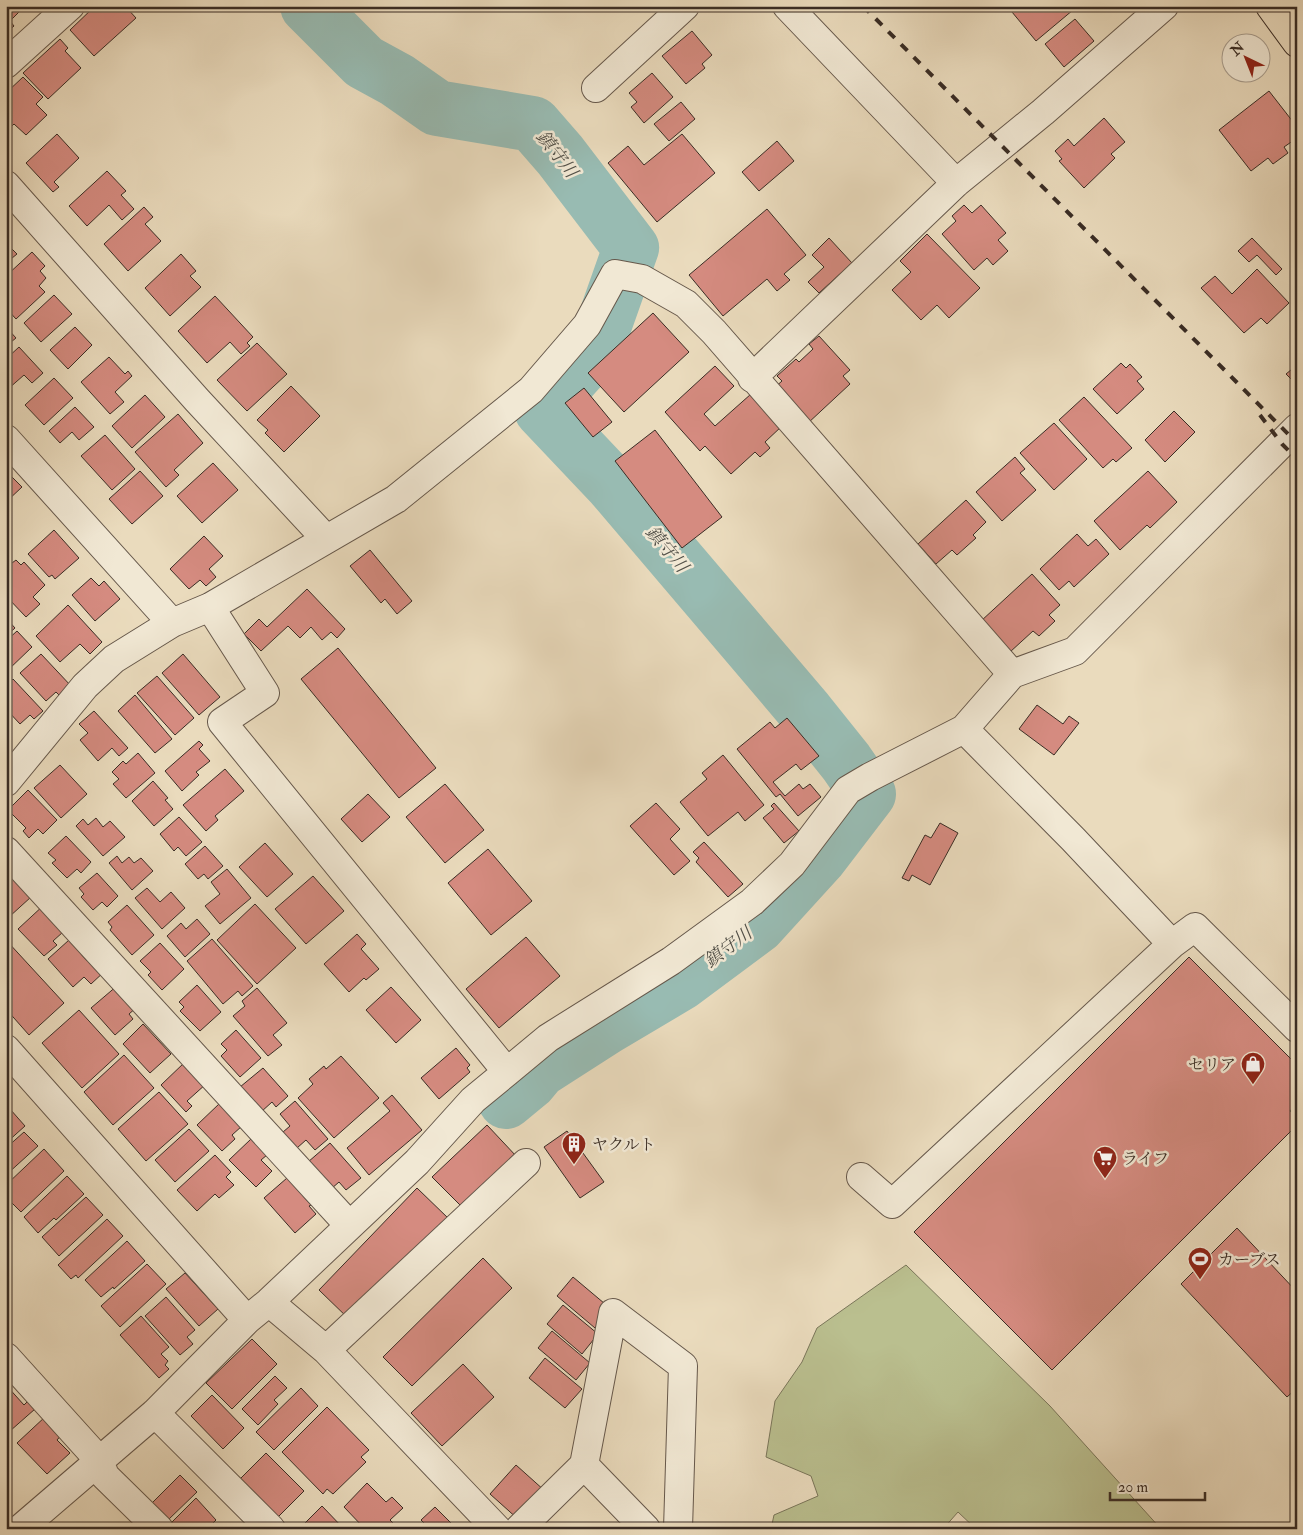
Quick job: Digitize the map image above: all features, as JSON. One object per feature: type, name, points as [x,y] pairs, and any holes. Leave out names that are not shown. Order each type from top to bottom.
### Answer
[{"type":"highway","points":[[1270,6],[1297,43]]},
{"type":"street","points":[[6,64],[70,6]]},
{"type":"street","points":[[596,88],[685,6]]},
{"type":"street","points":[[787,6],[956,183]]},
{"type":"street","points":[[752,378],[956,183],[1043,112],[1164,6]]},
{"type":"street","points":[[6,185],[198,400],[326,539]]},
{"type":"street","points":[[6,782],[85,686],[114,659],[172,622],[210,607],[396,499],[531,390],[587,324],[615,274],[642,279],[686,304],[714,332],[752,378],[1012,674]]},
{"type":"street","points":[[20,1529],[155,1413],[247,1320],[269,1302],[417,1162],[473,1100],[548,1038],[671,961],[752,902],[792,864],[848,790],[870,776],[964,729],[1012,674],[1075,650],[1297,428]]},
{"type":"street","points":[[6,439],[172,622]]},
{"type":"street","points":[[210,607],[265,693],[222,722],[506,1072]]},
{"type":"street","points":[[964,729],[1073,839],[1172,944]]},
{"type":"street","points":[[6,851],[349,1225]]},
{"type":"street","points":[[861,1177],[892,1204],[1172,944],[1195,927],[1297,1028]]},
{"type":"street","points":[[6,1049],[247,1320]]},
{"type":"street","points":[[326,1350],[526,1163]]},
{"type":"street","points":[[269,1302],[326,1350],[497,1529]]},
{"type":"street","points":[[519,1529],[584,1465],[613,1313],[683,1366],[678,1529]]},
{"type":"street","points":[[6,1357],[99,1460],[105,1476],[159,1529]]},
{"type":"street","points":[[155,1413],[271,1529]]},
{"type":"street","points":[[584,1465],[646,1529]]},
{"type":"green space","points":[[906,1265],[1050,1406],[1161,1529],[976,1529],[958,1512],[943,1529],[771,1529],[774,1515],[818,1496],[811,1476],[766,1457],[775,1401],[802,1362],[817,1328]]},
{"type":"building","points":[[6,6],[24,7],[10,21],[14,26],[6,33]]},
{"type":"building","points":[[95,6],[125,6],[136,18],[94,56],[70,30]]},
{"type":"building","points":[[1007,6],[1070,6],[1073,10],[1036,41]]},
{"type":"building","points":[[1075,19],[1094,41],[1064,67],[1045,44]]},
{"type":"building","points":[[692,31],[712,55],[702,64],[705,68],[686,84],[662,56]]},
{"type":"building","points":[[60,39],[68,48],[65,51],[81,68],[48,99],[23,73]]},
{"type":"building","points":[[652,73],[673,97],[644,123],[631,107],[637,102],[629,93]]},
{"type":"building","points":[[23,77],[43,97],[36,104],[47,115],[26,135],[14,124],[6,132],[6,93]]},
{"type":"building","points":[[1269,91],[1297,127],[1297,138],[1284,147],[1288,153],[1273,164],[1268,158],[1251,171],[1219,130]]},
{"type":"building","points":[[681,102],[695,119],[669,141],[654,124]]},
{"type":"building","points":[[1104,118],[1125,142],[1111,154],[1115,158],[1084,188],[1059,161],[1062,159],[1055,151],[1068,139],[1074,146]]},
{"type":"building","points":[[57,134],[79,158],[54,182],[59,187],[53,192],[26,163]]},
{"type":"building","points":[[682,134],[715,173],[657,222],[608,163],[628,146],[644,165]]},
{"type":"building","points":[[777,141],[794,161],[759,191],[742,172]]},
{"type":"building","points":[[107,171],[126,191],[121,195],[134,209],[122,220],[109,205],[87,226],[69,206]]},
{"type":"building","points":[[964,205],[972,213],[981,205],[1006,233],[998,240],[1008,251],[993,265],[987,258],[974,270],[942,234],[956,221],[952,216]]},
{"type":"building","points":[[144,207],[153,217],[145,224],[161,241],[128,271],[104,244]]},
{"type":"building","points":[[767,209],[806,255],[784,274],[790,280],[777,291],[767,279],[723,316],[689,275]]},
{"type":"building","points":[[927,234],[980,288],[949,318],[937,305],[921,320],[892,290],[911,272],[900,261]]},
{"type":"building","points":[[829,238],[852,263],[819,293],[808,282],[824,267],[812,255]]},
{"type":"building","points":[[1252,238],[1282,269],[1276,275],[1257,255],[1249,262],[1238,251]]},
{"type":"building","points":[[6,243],[17,254],[6,263]]},
{"type":"building","points":[[32,252],[45,266],[40,271],[46,278],[39,286],[45,292],[16,319],[6,308],[6,276]]},
{"type":"building","points":[[181,254],[196,271],[190,276],[201,287],[170,316],[145,288]]},
{"type":"building","points":[[1257,269],[1289,303],[1267,324],[1261,318],[1244,333],[1201,288],[1215,276],[1232,294]]},
{"type":"building","points":[[54,295],[72,314],[41,342],[24,323]]},
{"type":"building","points":[[215,296],[253,337],[247,343],[250,346],[241,354],[230,342],[207,363],[178,331]]},
{"type":"building","points":[[653,313],[689,352],[624,412],[588,373]]},
{"type":"building","points":[[6,327],[16,338],[6,346]]},
{"type":"building","points":[[75,327],[92,345],[68,369],[50,350]]},
{"type":"building","points":[[819,336],[850,370],[843,376],[850,384],[807,424],[774,388],[782,381],[777,376],[796,359],[799,362],[813,349],[809,344]]},
{"type":"building","points":[[257,343],[287,374],[247,411],[217,380]]},
{"type":"building","points":[[19,347],[43,373],[32,383],[24,375],[8,389],[6,387],[6,359]]},
{"type":"building","points":[[109,357],[125,374],[128,371],[132,376],[115,392],[124,402],[110,414],[81,382]]},
{"type":"building","points":[[1121,363],[1126,368],[1130,364],[1142,377],[1137,381],[1144,389],[1117,414],[1093,389]]},
{"type":"building","points":[[1297,365],[1297,385],[1286,374]]},
{"type":"building","points":[[715,366],[734,386],[704,414],[715,426],[751,394],[782,426],[765,442],[770,448],[760,457],[755,452],[731,474],[705,446],[700,451],[665,412]]},
{"type":"building","points":[[54,378],[73,398],[44,425],[25,405]]},
{"type":"building","points":[[291,386],[320,416],[284,452],[265,433],[268,430],[257,420]]},
{"type":"building","points":[[584,388],[612,422],[593,437],[565,403]]},
{"type":"building","points":[[145,395],[165,417],[132,448],[112,426]]},
{"type":"building","points":[[1084,397],[1132,448],[1116,462],[1113,459],[1103,468],[1059,420]]},
{"type":"building","points":[[75,407],[94,427],[79,440],[72,432],[60,443],[49,431]]},
{"type":"building","points":[[1174,411],[1195,432],[1165,462],[1145,440]]},
{"type":"building","points":[[178,414],[203,443],[174,470],[179,475],[166,487],[135,452]]},
{"type":"building","points":[[1054,423],[1087,459],[1054,490],[1020,453]]},
{"type":"building","points":[[655,430],[722,517],[682,548],[615,461]]},
{"type":"building","points":[[105,435],[135,469],[112,490],[81,456]]},
{"type":"building","points":[[1015,457],[1025,469],[1020,473],[1036,490],[1002,521],[976,492]]},
{"type":"building","points":[[213,463],[238,490],[202,523],[177,496]]},
{"type":"building","points":[[6,471],[22,487],[6,502]]},
{"type":"building","points":[[140,471],[163,496],[132,524],[109,499]]},
{"type":"building","points":[[1148,471],[1177,502],[1150,528],[1147,525],[1120,550],[1094,521]]},
{"type":"building","points":[[966,500],[986,522],[973,535],[976,538],[957,555],[952,550],[936,564],[918,544]]},
{"type":"building","points":[[54,530],[79,558],[55,579],[52,575],[49,577],[28,554]]},
{"type":"building","points":[[1077,534],[1088,546],[1096,539],[1109,554],[1074,587],[1069,581],[1059,590],[1040,569]]},
{"type":"building","points":[[204,536],[223,556],[209,569],[216,577],[206,586],[200,580],[189,589],[170,569]]},
{"type":"building","points":[[370,550],[412,601],[397,614],[385,599],[381,603],[350,566]]},
{"type":"building","points":[[6,557],[12,563],[16,560],[21,565],[24,562],[45,585],[33,597],[40,604],[26,617],[6,596]]},
{"type":"building","points":[[1032,574],[1060,605],[1049,615],[1055,621],[1039,636],[1033,631],[1010,652],[981,621]]},
{"type":"building","points":[[91,578],[99,586],[104,581],[120,599],[95,621],[72,595]]},
{"type":"building","points":[[307,589],[345,629],[337,638],[331,632],[322,640],[311,627],[300,638],[288,626],[261,651],[244,634],[259,619],[267,627]]},
{"type":"building","points":[[68,605],[102,642],[90,654],[80,644],[60,662],[36,636]]},
{"type":"building","points":[[6,618],[15,628],[6,636]]},
{"type":"building","points":[[17,631],[32,647],[6,672],[6,641]]},
{"type":"building","points":[[338,648],[436,768],[399,798],[301,679]]},
{"type":"building","points":[[41,654],[72,687],[61,697],[56,692],[46,701],[20,673]]},
{"type":"building","points":[[183,654],[220,697],[199,715],[162,673]]},
{"type":"building","points":[[157,676],[194,718],[175,735],[137,693]]},
{"type":"building","points":[[13,679],[43,711],[34,719],[30,715],[20,724],[6,709],[6,682],[8,684]]},
{"type":"building","points":[[135,695],[172,739],[155,753],[118,711]]},
{"type":"building","points":[[1037,705],[1063,724],[1069,716],[1079,723],[1054,755],[1019,729]]},
{"type":"building","points":[[94,711],[128,748],[119,756],[112,748],[98,761],[80,740],[88,733],[79,724]]},
{"type":"building","points":[[787,718],[819,756],[801,770],[796,764],[773,782],[785,796],[799,784],[803,789],[810,784],[821,797],[798,816],[780,794],[776,797],[737,749],[770,722],[775,728]]},
{"type":"building","points":[[199,741],[203,745],[199,749],[210,761],[196,772],[199,775],[182,791],[165,771]]},
{"type":"building","points":[[138,753],[155,773],[126,798],[113,784],[119,779],[112,772],[123,761],[126,764]]},
{"type":"building","points":[[723,755],[764,805],[745,821],[738,812],[708,836],[680,802],[707,779],[702,773]]},
{"type":"building","points":[[60,765],[87,794],[61,818],[34,788]]},
{"type":"building","points":[[225,769],[244,791],[215,816],[218,820],[206,831],[183,805]]},
{"type":"building","points":[[153,781],[168,798],[165,800],[173,809],[154,826],[132,801]]},
{"type":"building","points":[[445,784],[484,830],[445,863],[406,817]]},
{"type":"building","points":[[28,790],[57,820],[43,834],[38,829],[29,838],[23,831],[26,828],[8,810]]},
{"type":"building","points":[[368,794],[390,817],[362,842],[341,819]]},
{"type":"building","points":[[656,803],[680,829],[670,839],[690,861],[674,875],[630,826]]},
{"type":"building","points":[[774,803],[799,831],[784,843],[763,818],[774,809],[771,806]]},
{"type":"building","points":[[179,817],[202,842],[186,856],[178,847],[174,851],[160,834]]},
{"type":"building","points":[[96,818],[103,827],[110,821],[125,837],[103,856],[76,826],[83,819],[88,825]]},
{"type":"building","points":[[940,823],[958,833],[930,885],[912,875],[909,881],[902,878],[925,835],[931,838]]},
{"type":"building","points":[[66,836],[91,862],[81,873],[77,869],[67,878],[52,863],[56,860],[48,853]]},
{"type":"building","points":[[704,842],[743,884],[728,897],[696,862],[699,858],[693,852]]},
{"type":"building","points":[[265,843],[293,874],[267,897],[239,867]]},
{"type":"building","points":[[205,846],[223,866],[208,879],[204,874],[198,879],[185,864]]},
{"type":"building","points":[[488,849],[532,901],[491,935],[448,883]]},
{"type":"building","points":[[117,856],[122,863],[129,857],[134,863],[141,858],[153,871],[132,890],[109,863]]},
{"type":"building","points":[[227,869],[251,898],[220,924],[205,906],[220,894],[211,882]]},
{"type":"building","points":[[97,873],[118,896],[107,907],[102,902],[93,910],[81,897],[84,894],[79,888]]},
{"type":"building","points":[[12,876],[31,897],[9,917],[6,914],[6,882]]},
{"type":"building","points":[[313,876],[344,911],[306,944],[275,909]]},
{"type":"building","points":[[147,888],[160,902],[171,892],[185,908],[162,929],[135,898]]},
{"type":"building","points":[[45,904],[63,932],[53,941],[57,945],[44,956],[18,929]]},
{"type":"building","points":[[255,904],[296,948],[257,984],[217,940]]},
{"type":"building","points":[[127,905],[154,935],[132,955],[110,930],[112,927],[108,922]]},
{"type":"building","points":[[197,919],[210,934],[185,957],[167,936],[181,923],[186,929]]},
{"type":"building","points":[[357,934],[366,944],[361,949],[379,969],[366,980],[364,978],[349,992],[324,964]]},
{"type":"building","points":[[526,937],[560,976],[499,1028],[466,989]]},
{"type":"building","points":[[212,939],[253,986],[242,996],[238,991],[223,1004],[187,961]]},
{"type":"building","points":[[6,940],[64,1003],[29,1035],[6,1009]]},
{"type":"building","points":[[69,940],[87,961],[91,957],[105,971],[91,984],[84,977],[73,987],[48,959]]},
{"type":"building","points":[[160,943],[184,969],[162,990],[148,975],[151,972],[140,961]]},
{"type":"building","name":"ライフ","points":[[1189,957],[1297,1065],[1297,1103],[1290,1111],[1297,1118],[1297,1125],[1052,1370],[914,1232]]},
{"type":"building","points":[[118,985],[137,1007],[129,1014],[133,1019],[115,1035],[91,1008]]},
{"type":"building","points":[[197,985],[221,1012],[200,1031],[180,1011],[184,1007],[179,1002]]},
{"type":"building","points":[[391,987],[421,1020],[396,1043],[366,1010]]},
{"type":"building","points":[[257,988],[287,1023],[273,1035],[282,1045],[268,1056],[233,1016],[245,1006],[242,1001]]},
{"type":"building","points":[[79,1010],[119,1054],[82,1088],[42,1043]]},
{"type":"building","points":[[143,1024],[171,1054],[150,1073],[123,1044]]},
{"type":"building","points":[[236,1030],[261,1058],[240,1077],[221,1056],[227,1050],[221,1044]]},
{"type":"building","points":[[456,1048],[470,1065],[467,1068],[470,1072],[439,1099],[421,1078]]},
{"type":"building","points":[[124,1055],[154,1088],[113,1125],[84,1092]]},
{"type":"building","points":[[341,1056],[379,1098],[334,1138],[298,1098],[313,1084],[309,1079],[324,1066],[326,1069]]},
{"type":"building","points":[[185,1062],[206,1084],[187,1101],[192,1106],[186,1112],[161,1085]]},
{"type":"building","points":[[263,1068],[288,1096],[276,1107],[272,1102],[261,1112],[240,1087]]},
{"type":"building","points":[[159,1092],[188,1124],[146,1161],[118,1129]]},
{"type":"building","points":[[392,1095],[422,1130],[369,1175],[347,1148],[390,1111],[383,1103]]},
{"type":"building","points":[[295,1101],[328,1139],[315,1150],[306,1140],[297,1148],[283,1132],[290,1126],[280,1114]]},
{"type":"building","points":[[220,1103],[242,1126],[232,1135],[235,1139],[222,1151],[197,1125]]},
{"type":"building","points":[[10,1109],[25,1126],[6,1143],[6,1112]]},
{"type":"building","points":[[487,1125],[517,1157],[463,1208],[432,1177]]},
{"type":"building","points":[[189,1129],[209,1151],[175,1182],[155,1160]]},
{"type":"building","name":"ヤクルト","points":[[567,1131],[604,1182],[580,1198],[544,1147]]},
{"type":"building","points":[[24,1132],[38,1146],[6,1175],[6,1148]]},
{"type":"building","points":[[251,1139],[267,1155],[261,1160],[272,1171],[256,1187],[229,1160]]},
{"type":"building","points":[[330,1143],[361,1178],[346,1190],[339,1182],[331,1189],[308,1162]]},
{"type":"building","points":[[44,1149],[64,1171],[21,1212],[6,1197],[6,1185]]},
{"type":"building","points":[[215,1155],[231,1172],[226,1177],[234,1185],[219,1198],[215,1194],[197,1211],[177,1190]]},
{"type":"building","points":[[67,1176],[84,1194],[56,1220],[54,1218],[38,1233],[24,1217]]},
{"type":"building","points":[[287,1178],[311,1205],[309,1206],[316,1214],[295,1233],[264,1198]]},
{"type":"building","points":[[417,1188],[449,1219],[351,1321],[319,1290]]},
{"type":"building","points":[[86,1197],[103,1215],[59,1256],[42,1237]]},
{"type":"building","points":[[107,1219],[123,1236],[78,1278],[76,1275],[71,1279],[58,1265]]},
{"type":"building","points":[[1237,1228],[1297,1292],[1297,1388],[1287,1397],[1181,1284]]},
{"type":"building","points":[[127,1241],[145,1261],[114,1289],[113,1287],[101,1297],[85,1280]]},
{"type":"building","points":[[483,1258],[512,1288],[412,1386],[383,1357]]},
{"type":"building","points":[[147,1264],[166,1284],[120,1327],[101,1306]]},
{"type":"building","points":[[185,1273],[218,1309],[199,1326],[166,1289]]},
{"type":"building","points":[[573,1277],[611,1309],[595,1328],[557,1296]]},
{"type":"building","points":[[166,1297],[195,1330],[187,1337],[193,1344],[180,1355],[145,1316]]},
{"type":"building","points":[[563,1305],[598,1334],[582,1354],[547,1324]]},
{"type":"building","points":[[141,1316],[169,1347],[161,1354],[168,1361],[165,1365],[169,1369],[159,1378],[120,1335]]},
{"type":"building","points":[[552,1331],[590,1363],[576,1380],[538,1348]]},
{"type":"building","points":[[252,1339],[277,1364],[232,1409],[206,1383]]},
{"type":"building","points":[[545,1358],[582,1389],[565,1408],[529,1378]]},
{"type":"building","points":[[463,1364],[494,1397],[442,1446],[411,1413]]},
{"type":"building","points":[[275,1376],[287,1388],[274,1400],[278,1404],[258,1425],[242,1409]]},
{"type":"building","points":[[6,1385],[24,1405],[28,1401],[35,1409],[10,1431],[6,1427]]},
{"type":"building","points":[[301,1388],[318,1406],[274,1450],[256,1432]]},
{"type":"building","points":[[212,1395],[244,1428],[223,1449],[191,1416]]},
{"type":"building","points":[[327,1407],[369,1450],[361,1457],[366,1462],[333,1494],[327,1489],[323,1494],[282,1452]]},
{"type":"building","points":[[46,1416],[63,1433],[57,1440],[70,1453],[47,1474],[17,1443]]},
{"type":"building","points":[[266,1453],[304,1491],[277,1518],[239,1480]]},
{"type":"building","points":[[516,1465],[545,1491],[519,1520],[490,1494]]},
{"type":"building","points":[[180,1475],[197,1492],[168,1520],[152,1503]]},
{"type":"building","points":[[367,1483],[386,1502],[392,1497],[403,1508],[390,1520],[399,1529],[365,1529],[344,1507]]},
{"type":"building","points":[[196,1498],[216,1520],[207,1529],[175,1529],[170,1524]]},
{"type":"building","points":[[322,1506],[344,1529],[299,1529]]},
{"type":"building","points":[[435,1507],[453,1525],[449,1529],[430,1529],[421,1520]]},
{"type":"waterway","name":"鎮守川","points":[[308,6],[364,62],[397,80],[437,108],[533,124],[560,155],[631,248],[601,333],[588,359],[542,410],[613,485],[806,712],[846,762],[868,794],[819,858],[758,925],[680,983],[539,1070],[529,1082],[506,1101]]},
{"type":"railway","points":[[863,6],[1297,443]]},
{"type":"railway","points":[[1260,415],[1282,444],[1297,459]]},
{"type":"place","name":"セリア","points":[[1253,1085]]},
{"type":"place","name":"ヤクルト","points":[[574,1165]]},
{"type":"place","name":"ライフ","points":[[1105,1179]]},
{"type":"place","name":"カーブス","points":[[1200,1280]]}]
